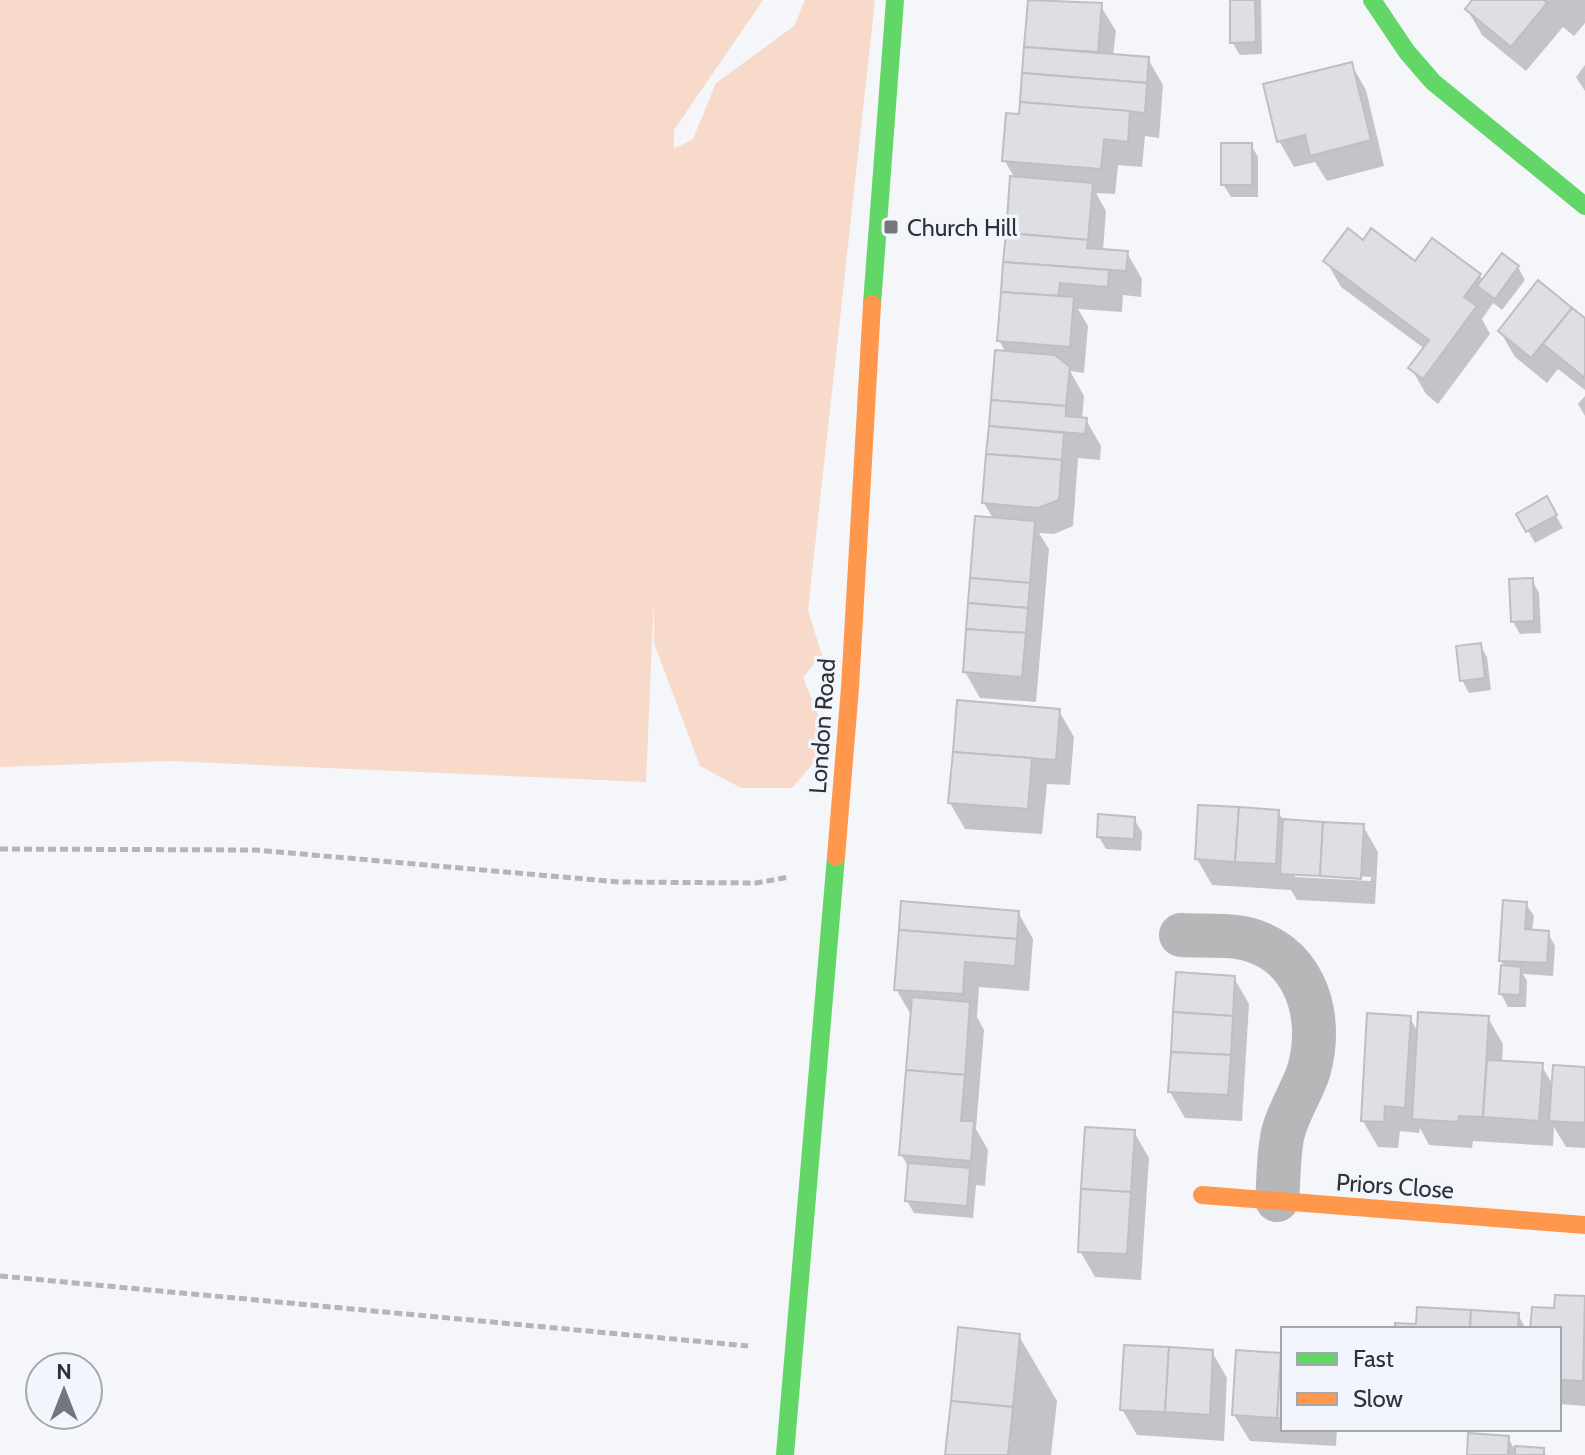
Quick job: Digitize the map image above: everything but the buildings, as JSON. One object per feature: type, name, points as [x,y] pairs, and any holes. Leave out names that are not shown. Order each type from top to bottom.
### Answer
[{"type":"main road","name":"London Road","points":[[785,1455],[850,688],[873,295],[895,0]]},
{"type":"main road","points":[[1372,0],[1407,52],[1433,82],[1585,206]]},
{"type":"main road","name":"Priors Close","points":[[1202,1195],[1585,1225]]},
{"type":"street","points":[[1181,935],[1238,937],[1259,944],[1279,954],[1295,968],[1306,986],[1313,1007],[1313,1050],[1308,1072],[1289,1112],[1282,1136],[1277,1200]]},
{"type":"path","points":[[0,849],[256,850],[619,882],[756,883],[835,870]]},
{"type":"path","points":[[0,1276],[793,1350]]},
{"type":"shaded area","points":[[0,0],[763,0],[674,130],[674,149],[693,139],[716,83],[794,26],[805,0],[875,0],[808,610],[822,655],[803,677],[824,730],[819,757],[792,788],[741,788],[700,766],[654,643],[654,598],[646,782],[169,761],[0,767]]},
{"type":"traffic: fast","points":[[872,304],[895,0]]},
{"type":"traffic: fast","points":[[1372,0],[1407,52],[1433,82],[1585,206]]},
{"type":"traffic: fast","points":[[785,1455],[836,857]]},
{"type":"traffic: slow","points":[[836,857],[850,688],[872,304]]},
{"type":"traffic: slow","points":[[1202,1195],[1585,1225]]},
{"type":"place","name":"Church Hill","points":[[891,227]]}]
